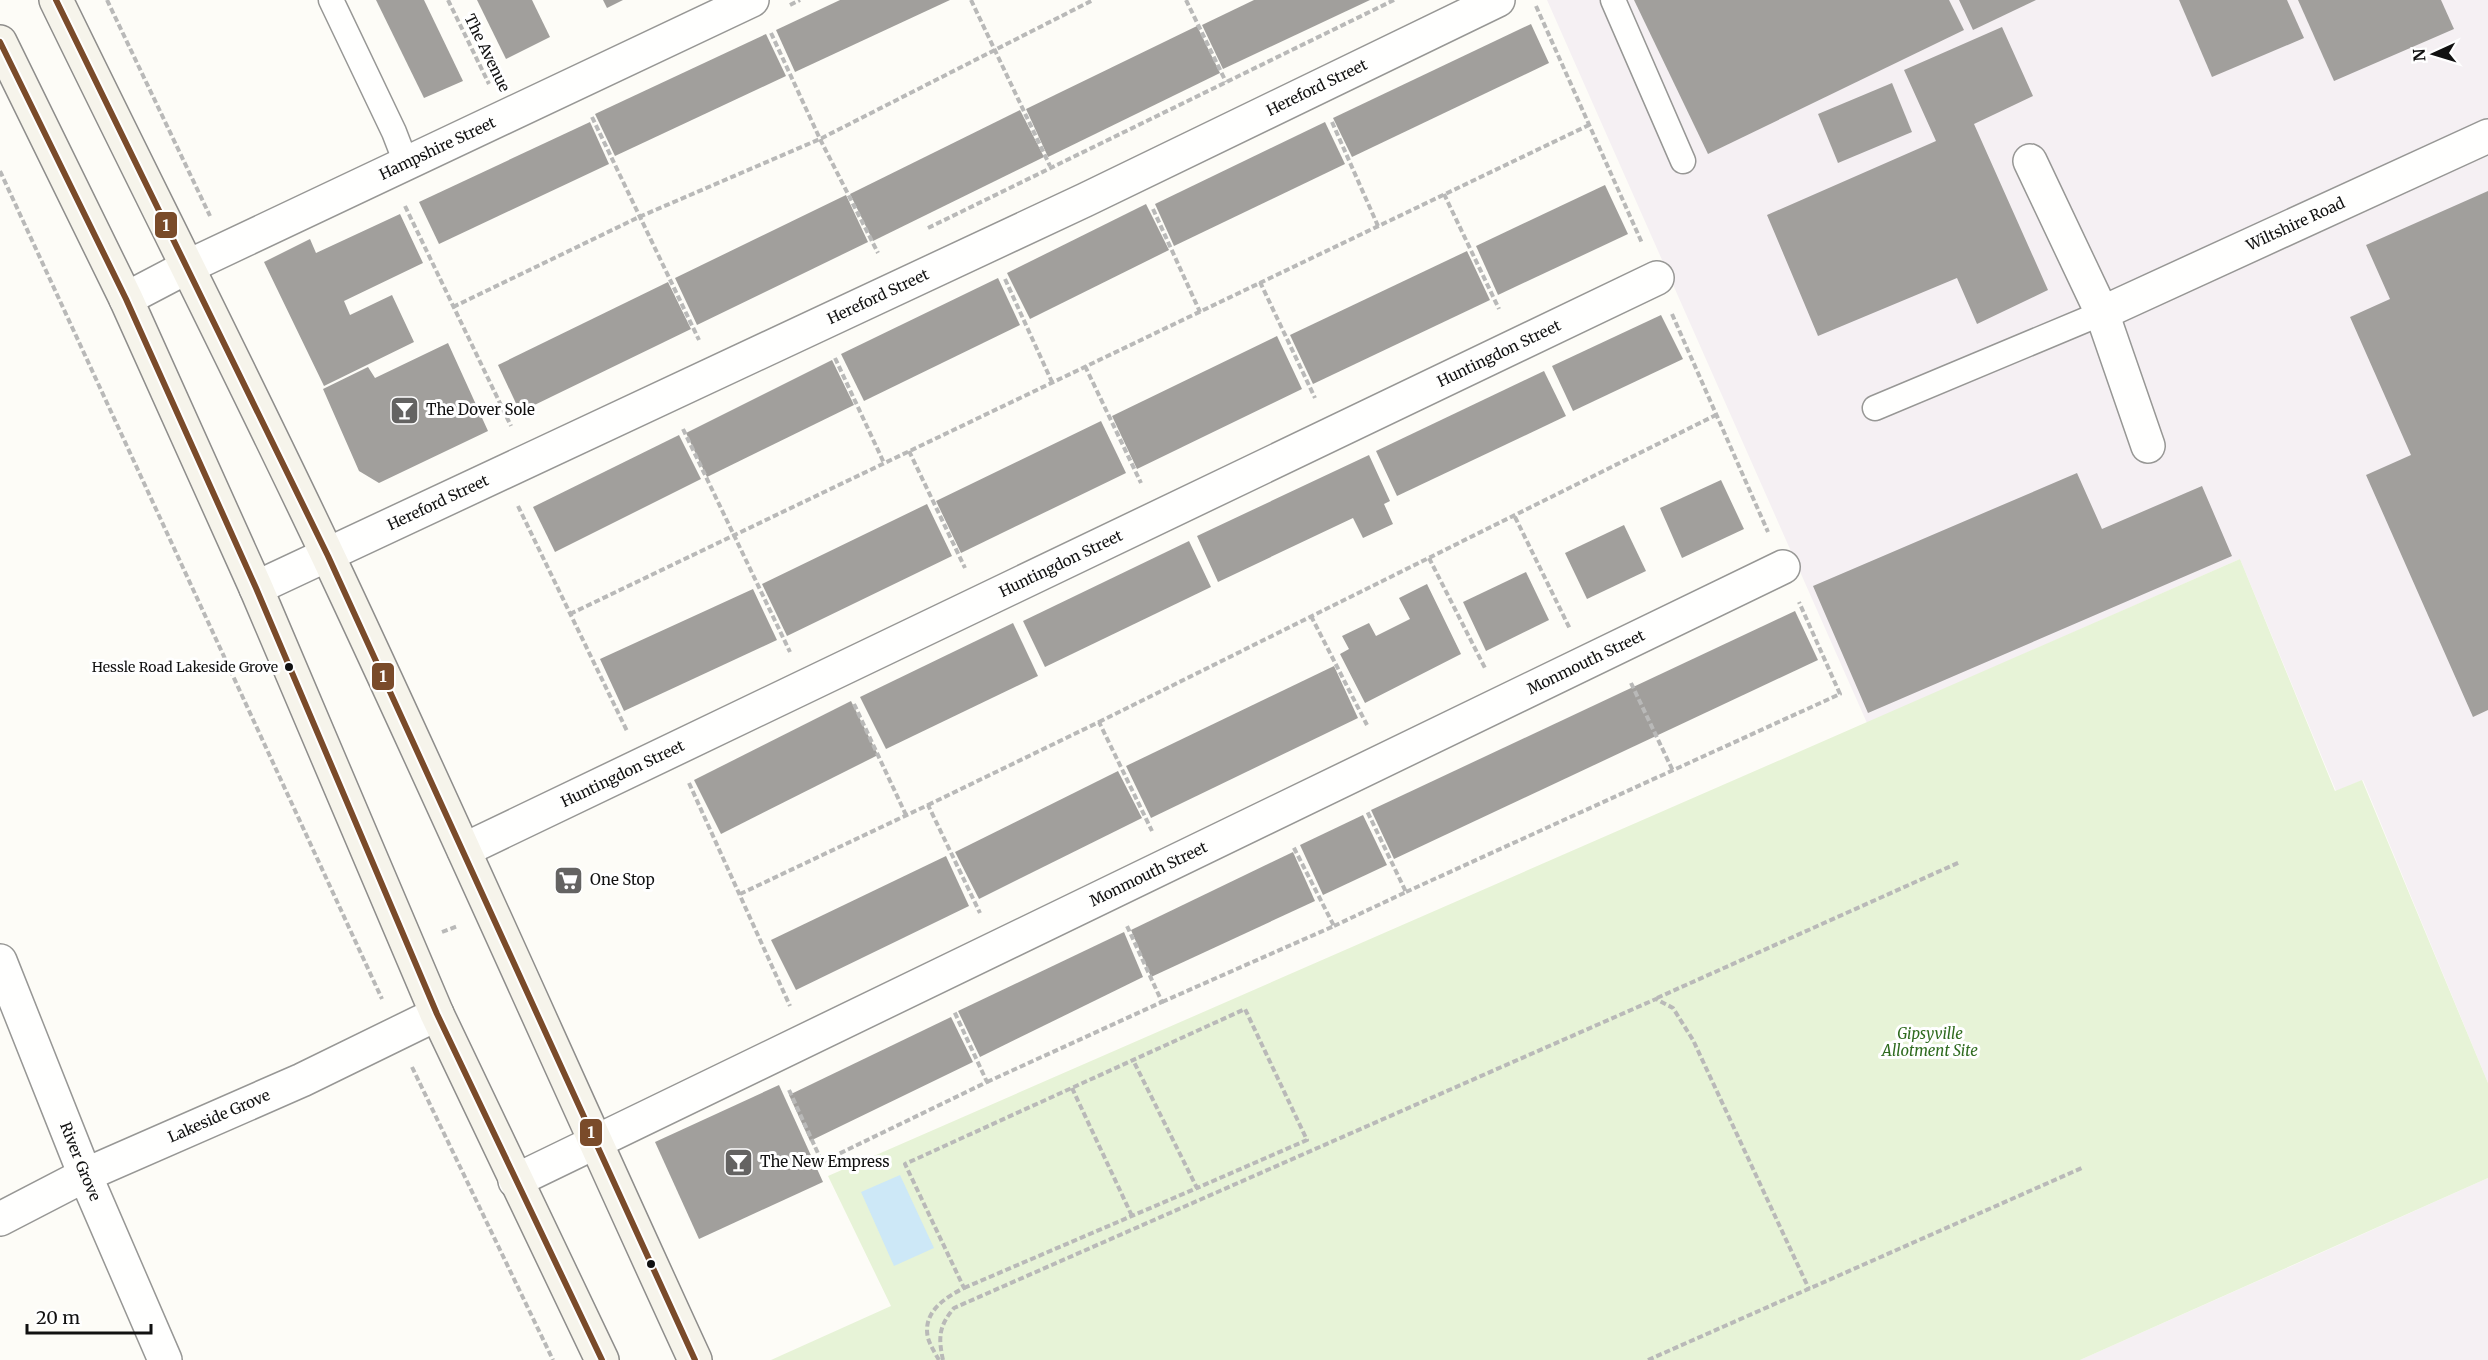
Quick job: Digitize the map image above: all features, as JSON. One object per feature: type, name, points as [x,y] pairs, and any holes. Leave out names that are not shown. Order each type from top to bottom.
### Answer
[{"type":"street","points":[[56,0],[327,554],[695,1360]]},
{"type":"street","name":"Hereford Street","points":[[256,588],[1085,200],[1498,0]]},
{"type":"street","name":"Hampshire Street","points":[[126,299],[187,267],[504,117],[760,14]]},
{"type":"street","points":[[0,42],[126,299],[256,588],[436,1014],[602,1360]]},
{"type":"street","name":"Wiltshire Road","points":[[2102,313],[2488,136]]},
{"type":"street","points":[[2030,161],[2102,313],[2148,446]]},
{"type":"street","name":"Huntingdon Street","points":[[464,850],[1657,278]]},
{"type":"street","name":"Monmouth Street","points":[[515,1181],[1783,567]]},
{"type":"street","name":"River Grove","points":[[0,961],[85,1175],[165,1360]]},
{"type":"street","name":"Lakeside Grove","points":[[0,1219],[85,1175],[302,1080],[436,1014]]},
{"type":"lane","points":[[331,0],[394,132],[406,164]]},
{"type":"lane","points":[[1613,0],[1683,161]]},
{"type":"lane","points":[[1875,408],[2102,313]]},
{"type":"path","name":"The Avenue","points":[[448,0],[504,117]]},
{"type":"path","points":[[971,0],[1050,166]]},
{"type":"path","points":[[453,307],[639,217],[820,140],[1093,0]]},
{"type":"path","points":[[1186,0],[1226,82]]},
{"type":"path","points":[[760,14],[820,140],[878,253]]},
{"type":"path","points":[[590,113],[700,340]]},
{"type":"path","points":[[1330,119],[1378,226]]},
{"type":"path","points":[[570,614],[1589,125]]},
{"type":"path","points":[[0,171],[386,1009]]},
{"type":"path","points":[[1444,194],[1499,309]]},
{"type":"path","points":[[403,202],[514,432]]},
{"type":"path","points":[[1151,205],[1200,312]]},
{"type":"path","points":[[1004,275],[1052,382]]},
{"type":"path","points":[[1260,282],[1315,398]]},
{"type":"path","points":[[834,356],[884,463]]},
{"type":"path","points":[[1085,366],[1141,483]]},
{"type":"path","points":[[740,894],[1099,722],[1716,415]]},
{"type":"path","points":[[683,428],[791,653]]},
{"type":"path","points":[[909,451],[965,568]]},
{"type":"path","points":[[514,496],[627,732]]},
{"type":"path","points":[[1515,517],[1571,629],[1560,634]]},
{"type":"path","points":[[1758,537],[1768,532]]},
{"type":"path","points":[[1429,558],[1486,671]]},
{"type":"path","points":[[787,1086],[822,1161],[987,1082],[1840,694],[1798,599]]},
{"type":"path","points":[[1311,616],[1369,729]]},
{"type":"path","points":[[1479,674],[1497,666]]},
{"type":"path","points":[[1629,679],[1673,771]]},
{"type":"path","points":[[851,698],[906,815]]},
{"type":"path","points":[[1099,722],[1154,834]]},
{"type":"path","points":[[685,775],[793,1012]]},
{"type":"path","points":[[928,804],[983,919]]},
{"type":"path","points":[[1365,807],[1406,892]]},
{"type":"path","points":[[1292,842],[1334,926]]},
{"type":"path","points":[[943,1360],[939,1344],[943,1322],[954,1308],[1656,999],[1960,862]]},
{"type":"path","points":[[1125,922],[1162,1002]]},
{"type":"path","points":[[1656,999],[1673,1008],[1693,1040],[1809,1289]]},
{"type":"path","points":[[951,1004],[987,1082]]},
{"type":"path","points":[[939,1360],[928,1338],[930,1315],[946,1297],[1306,1140],[1245,1009],[905,1164],[964,1288]]},
{"type":"path","points":[[1133,1060],[1197,1188]]},
{"type":"path","points":[[411,1066],[553,1360]]},
{"type":"path","points":[[1072,1088],[1132,1216]]},
{"type":"path","points":[[1648,1360],[2084,1167]]},
{"type":"shaded area","points":[[1547,0],[2488,0],[2488,1083],[2363,780],[2336,791],[2240,559],[1867,723]]},
{"type":"shaded area","points":[[2488,1178],[2488,1360],[2080,1360],[2314,1256]]},
{"type":"green space","name":"Gipsyville Allotment Site","points":[[2240,559],[2335,791],[2362,780],[2488,1083],[2488,1178],[2080,1360],[771,1360],[891,1306],[828,1176]]},
{"type":"water","points":[[900,1175],[934,1248],[894,1266],[861,1192]]},
{"type":"building","points":[[376,0],[424,0],[463,81],[424,98]]},
{"type":"building","points":[[477,0],[532,0],[550,37],[506,59]]},
{"type":"building","points":[[603,0],[623,0],[607,8]]},
{"type":"building","points":[[840,0],[950,0],[795,72],[776,30]]},
{"type":"building","points":[[1254,0],[1370,0],[1223,69],[1202,25]]},
{"type":"building","points":[[1634,0],[1949,0],[1964,30],[1708,154]]},
{"type":"building","points":[[1959,0],[2036,0],[1973,30]]},
{"type":"building","points":[[2179,0],[2287,0],[2304,38],[2212,77]]},
{"type":"building","points":[[2298,0],[2441,0],[2454,29],[2334,81]]},
{"type":"building","points":[[1531,24],[1549,63],[1352,157],[1333,118]]},
{"type":"building","points":[[1197,26],[1220,73],[1048,157],[1026,109]]},
{"type":"building","points":[[2002,27],[2033,96],[1974,124],[2048,290],[1977,324],[1957,278],[1818,336],[1767,215],[1936,141],[1904,70]]},
{"type":"building","points":[[766,34],[786,76],[615,156],[595,114]]},
{"type":"building","points":[[1892,83],[1912,132],[1838,163],[1818,114]]},
{"type":"building","points":[[1020,110],[1044,157],[873,241],[850,194]]},
{"type":"building","points":[[590,122],[609,164],[439,244],[419,202]]},
{"type":"building","points":[[1325,122],[1345,164],[1174,246],[1155,204]]},
{"type":"building","points":[[1605,185],[1628,234],[1498,295],[1476,246]]},
{"type":"building","points":[[2488,191],[2488,710],[2473,717],[2366,475],[2411,455],[2350,317],[2390,299],[2366,245]]},
{"type":"building","points":[[846,195],[868,242],[697,325],[675,278]]},
{"type":"building","points":[[1146,204],[1169,250],[1030,319],[1007,273]]},
{"type":"building","points":[[400,214],[423,263],[344,301],[350,315],[392,295],[414,342],[324,386],[264,262],[310,239],[316,253]]},
{"type":"building","points":[[1467,251],[1490,300],[1313,384],[1290,335]]},
{"type":"building","points":[[998,278],[1020,325],[864,401],[841,354]]},
{"type":"building","points":[[668,282],[691,329],[520,412],[498,365]]},
{"type":"building","points":[[1661,315],[1683,359],[1573,411],[1552,366]]},
{"type":"building","points":[[1277,336],[1302,389],[1137,469],[1112,416]]},
{"type":"building","name":"The Dover Sole","points":[[448,343],[488,431],[379,483],[359,471],[323,389],[368,367],[375,378]]},
{"type":"building","points":[[832,360],[854,405],[707,477],[686,433]]},
{"type":"building","points":[[1544,371],[1566,416],[1397,496],[1376,451]]},
{"type":"building","points":[[1101,421],[1126,473],[961,553],[936,501]]},
{"type":"building","points":[[679,435],[701,479],[555,552],[533,507]]},
{"type":"building","points":[[1369,455],[1390,501],[1384,504],[1393,524],[1363,538],[1353,518],[1218,582],[1197,536]]},
{"type":"building","points":[[2077,473],[2102,529],[2202,486],[2232,556],[1868,713],[1813,586]]},
{"type":"building","points":[[1721,480],[1744,529],[1682,558],[1660,508]]},
{"type":"building","points":[[927,504],[952,556],[787,636],[762,584]]},
{"type":"building","points":[[1624,525],[1646,571],[1587,599],[1565,553]]},
{"type":"building","points":[[1189,541],[1211,587],[1045,667],[1023,621]]},
{"type":"building","points":[[1526,572],[1549,620],[1486,651],[1463,602]]},
{"type":"building","points":[[1427,584],[1461,654],[1365,703],[1340,654],[1349,649],[1342,636],[1369,623],[1376,636],[1410,619],[1399,598]]},
{"type":"building","points":[[753,589],[777,640],[624,711],[600,659]]},
{"type":"building","points":[[1795,611],[1818,660],[1394,859],[1371,810]]},
{"type":"building","points":[[1013,623],[1038,676],[886,749],[860,697]]},
{"type":"building","points":[[1334,666],[1358,718],[1151,818],[1126,766]]},
{"type":"building","points":[[851,701],[878,755],[721,834],[694,780]]},
{"type":"building","points":[[1118,771],[1142,818],[979,899],[955,852]]},
{"type":"building","points":[[1363,815],[1387,865],[1323,895],[1300,845]]},
{"type":"building","points":[[1293,852],[1315,901],[1151,977],[1131,930]]},
{"type":"building","points":[[946,856],[969,906],[796,990],[771,940]]},
{"type":"building","points":[[1124,932],[1143,977],[980,1057],[958,1011]]},
{"type":"building","points":[[951,1017],[973,1062],[810,1141],[789,1095]]},
{"type":"building","name":"The New Empress","points":[[779,1085],[823,1182],[699,1239],[655,1142]]},
{"type":"transit line","name":"1","points":[[56,0],[328,556],[695,1360]]},
{"type":"transit line","name":"1","points":[[0,42],[126,299],[256,588],[437,1014],[602,1360]]},
{"type":"place","name":"The Dover Sole","points":[[405,410]]},
{"type":"place","name":"Hessle Road Lakeside Grove","points":[[289,667]]},
{"type":"place","name":"One Stop","points":[[569,880]]},
{"type":"place","name":"The New Empress","points":[[739,1162]]}]
